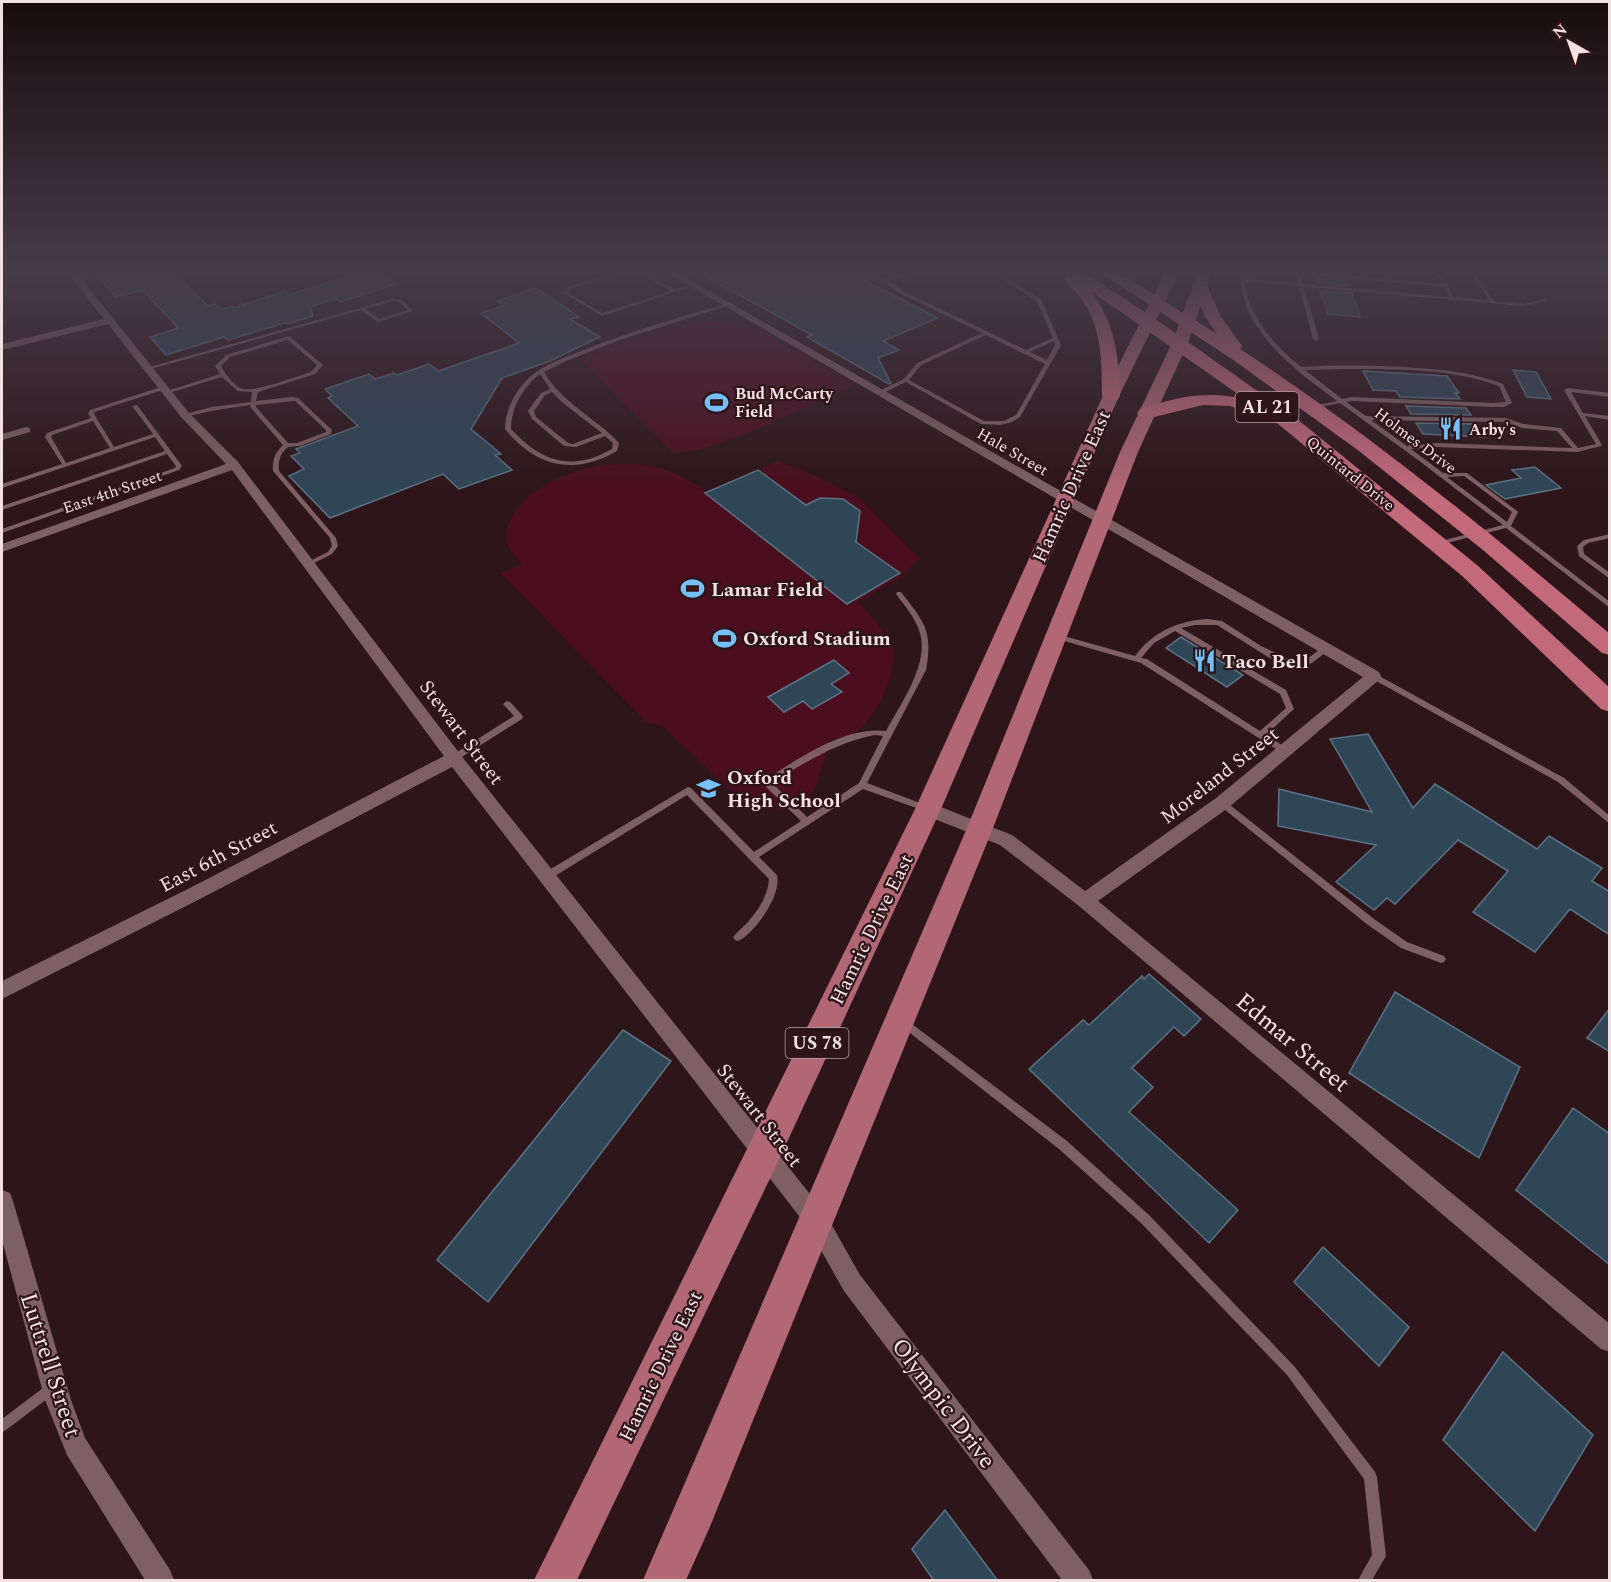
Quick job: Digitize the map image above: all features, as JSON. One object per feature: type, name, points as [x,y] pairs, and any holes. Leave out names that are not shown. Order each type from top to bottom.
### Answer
[{"type":"highway","points":[[1109,345],[1111,396]]},
{"type":"highway","name":"Quintard Drive","points":[[1183,345],[1290,423],[1437,544],[1610,703]]},
{"type":"highway","name":"Quintard Drive","points":[[1220,345],[1380,458],[1602,637]]},
{"type":"highway","points":[[1234,345],[1256,369]]},
{"type":"highway","points":[[1146,413],[1179,401],[1213,399],[1247,405],[1290,423]]},
{"type":"main road","name":"Hamric Drive East","points":[[555,1581],[764,1154],[928,809],[1111,396],[1137,345]]},
{"type":"main road","name":"Hamric Drive East","points":[[664,1581],[980,828],[1101,520],[1146,413],[1179,345]]},
{"type":"street","name":"Stewart Street","points":[[131,345],[185,415],[234,465],[454,758],[817,1221]]},
{"type":"street","name":"Hale Street","points":[[796,345],[1374,676]]},
{"type":"street","points":[[2,437],[27,430]]},
{"type":"street","name":"East 4th Street","points":[[2,548],[234,465]]},
{"type":"street","name":"Moreland Street","points":[[1086,901],[1222,803],[1374,676]]},
{"type":"street","name":"East 6th Street","points":[[2,990],[194,894],[454,758]]},
{"type":"street","name":"Edmar Street","points":[[928,809],[1006,840],[1086,901],[1610,1340]]},
{"type":"street","name":"Luttrell Street","points":[[2,1201],[54,1387],[76,1446],[160,1581]]},
{"type":"street","name":"Olympic Drive","points":[[817,1221],[852,1283],[1079,1581]]},
{"type":"lane","points":[[149,368],[231,345]]},
{"type":"lane","points":[[266,345],[228,356],[218,366],[240,390],[255,391],[313,373],[320,365],[297,345]]},
{"type":"lane","points":[[541,372],[552,390],[608,433],[616,442],[615,450],[592,462],[553,463],[537,456],[513,436],[508,429],[507,421],[523,390],[534,376],[541,372],[559,362],[603,345]]},
{"type":"lane","points":[[879,393],[906,380],[919,364],[960,345]]},
{"type":"lane","points":[[1011,345],[1048,363]]},
{"type":"lane","points":[[1026,352],[1042,345]]},
{"type":"lane","points":[[906,380],[982,423],[1000,424],[1018,416],[1058,345]]},
{"type":"lane","name":"Holmes Drive","points":[[1275,345],[1300,369],[1341,401],[1406,448],[1610,606]]},
{"type":"lane","points":[[1300,369],[1334,367],[1473,375],[1487,378],[1501,385],[1509,403],[1501,405],[1352,399],[1311,408]]},
{"type":"lane","points":[[113,449],[91,414],[95,409],[224,375]]},
{"type":"lane","points":[[552,390],[543,394],[531,411],[534,418],[566,445],[574,446],[608,433]]},
{"type":"lane","points":[[1406,448],[1436,445],[1577,450],[1599,445],[1567,390],[1610,394]]},
{"type":"lane","points":[[255,391],[253,407],[286,445]]},
{"type":"lane","points":[[185,415],[203,410],[300,400],[329,430],[324,435],[298,445],[286,445],[274,462],[276,471],[287,487],[333,538],[335,546],[330,553],[308,564]]},
{"type":"lane","points":[[2,531],[177,469],[179,466],[135,406]]},
{"type":"lane","points":[[1581,414],[1610,418]]},
{"type":"lane","points":[[1365,418],[1506,420],[1522,426],[1559,429],[1577,450]]},
{"type":"lane","points":[[65,465],[48,437],[49,434],[94,419]]},
{"type":"lane","points":[[2,486],[155,435]]},
{"type":"lane","points":[[2,508],[168,452]]},
{"type":"lane","points":[[1437,544],[1508,526],[1515,512],[1466,474],[1441,475]]},
{"type":"lane","points":[[1610,536],[1586,542],[1580,546],[1581,555],[1610,577]]},
{"type":"lane","points":[[753,857],[862,785],[922,670],[926,652],[926,635],[899,594]]},
{"type":"lane","points":[[1136,659],[1144,646],[1166,631],[1209,621],[1219,623],[1283,661],[1296,666],[1306,663],[1326,649]]},
{"type":"lane","points":[[1176,628],[1283,692],[1288,698],[1290,709],[1261,735]]},
{"type":"lane","points":[[1057,636],[1136,659],[1162,671],[1285,751]]},
{"type":"lane","points":[[1374,676],[1561,780],[1610,821]]},
{"type":"lane","points":[[454,758],[519,717],[507,704]]},
{"type":"lane","points":[[807,822],[766,783],[818,750],[877,730],[888,734]]},
{"type":"lane","points":[[862,785],[928,809]]},
{"type":"lane","points":[[547,876],[688,790],[774,878],[775,887],[749,930],[738,937]]},
{"type":"lane","points":[[1222,803],[1371,922],[1404,945],[1441,959]]},
{"type":"lane","points":[[900,1020],[1063,1145],[1145,1219],[1291,1371],[1371,1477],[1379,1556],[1365,1581]]},
{"type":"lane","points":[[2,1426],[54,1387]]},
{"type":"shaded area","name":"Bud McCarty Field","points":[[619,345],[784,345],[853,385],[738,437],[692,451],[673,453],[581,360]]},
{"type":"shaded area","name":"Oxford Stadium","points":[[778,461],[823,479],[862,500],[920,559],[898,579],[858,602],[873,618],[893,650],[888,686],[876,710],[859,730],[849,736],[831,739],[815,789],[803,809],[772,810],[740,799],[663,727],[646,722],[500,573],[522,564],[509,548],[506,536],[515,512],[531,495],[562,476],[598,466],[635,464],[667,470],[706,491]]},
{"type":"building","points":[[157,345],[199,345],[166,355]]},
{"type":"building","points":[[514,345],[584,345],[550,361],[502,378],[471,429],[501,454],[495,455],[512,470],[459,489],[443,474],[330,518],[289,476],[304,469],[291,456],[300,453],[296,449],[358,426],[328,398],[332,396],[325,389],[369,374],[375,379],[394,373],[397,375],[429,364],[439,371]]},
{"type":"building","points":[[821,345],[890,345],[899,350],[878,358],[891,383],[889,384]]},
{"type":"building","points":[[1513,370],[1536,372],[1551,399],[1527,397]]},
{"type":"building","points":[[1363,371],[1447,376],[1459,393],[1455,393],[1460,399],[1400,397],[1396,391],[1373,390]]},
{"type":"building","points":[[1406,406],[1466,408],[1471,415],[1411,414]]},
{"type":"building","points":[[1416,423],[1477,424],[1486,437],[1423,434]]},
{"type":"building","points":[[1535,467],[1561,488],[1505,499],[1486,485],[1521,478],[1512,470]]},
{"type":"building","points":[[758,470],[806,505],[820,498],[843,499],[860,511],[856,542],[900,573],[847,604],[705,493]]},
{"type":"building","name":"Taco Bell","points":[[1181,637],[1243,675],[1227,687],[1166,648]]},
{"type":"building","points":[[834,660],[849,673],[831,684],[842,692],[812,709],[803,701],[784,712],[768,697]]},
{"type":"building","points":[[1368,734],[1413,808],[1435,784],[1537,849],[1549,836],[1602,868],[1592,881],[1610,892],[1610,935],[1570,909],[1535,952],[1473,912],[1508,871],[1458,840],[1395,904],[1387,898],[1374,910],[1336,882],[1376,845],[1278,826],[1279,789],[1372,812],[1330,739]]},
{"type":"building","points":[[1149,974],[1201,1019],[1184,1036],[1174,1027],[1132,1068],[1153,1087],[1129,1112],[1238,1210],[1209,1243],[1029,1069],[1083,1020],[1089,1025],[1142,976],[1144,979]]},
{"type":"building","points":[[1395,992],[1520,1067],[1479,1158],[1349,1073]]},
{"type":"building","points":[[1610,1008],[1610,1052],[1587,1038]]},
{"type":"building","points":[[623,1030],[671,1061],[488,1302],[437,1260]]},
{"type":"building","points":[[1573,1108],[1610,1134],[1610,1265],[1516,1190]]},
{"type":"building","points":[[1323,1247],[1409,1327],[1379,1366],[1294,1282]]},
{"type":"building","points":[[1503,1352],[1593,1435],[1535,1531],[1443,1440]]},
{"type":"building","points":[[945,1510],[998,1581],[934,1581],[912,1549]]},
{"type":"place","name":"Bud McCarty Field","points":[[717,402]]},
{"type":"place","name":"Arby's","points":[[1451,429]]},
{"type":"place","name":"Lamar Field","points":[[693,589]]},
{"type":"place","name":"Oxford Stadium","points":[[725,638]]},
{"type":"place","name":"Taco Bell","points":[[1204,661]]},
{"type":"place","name":"Oxford High School","points":[[709,788]]}]
